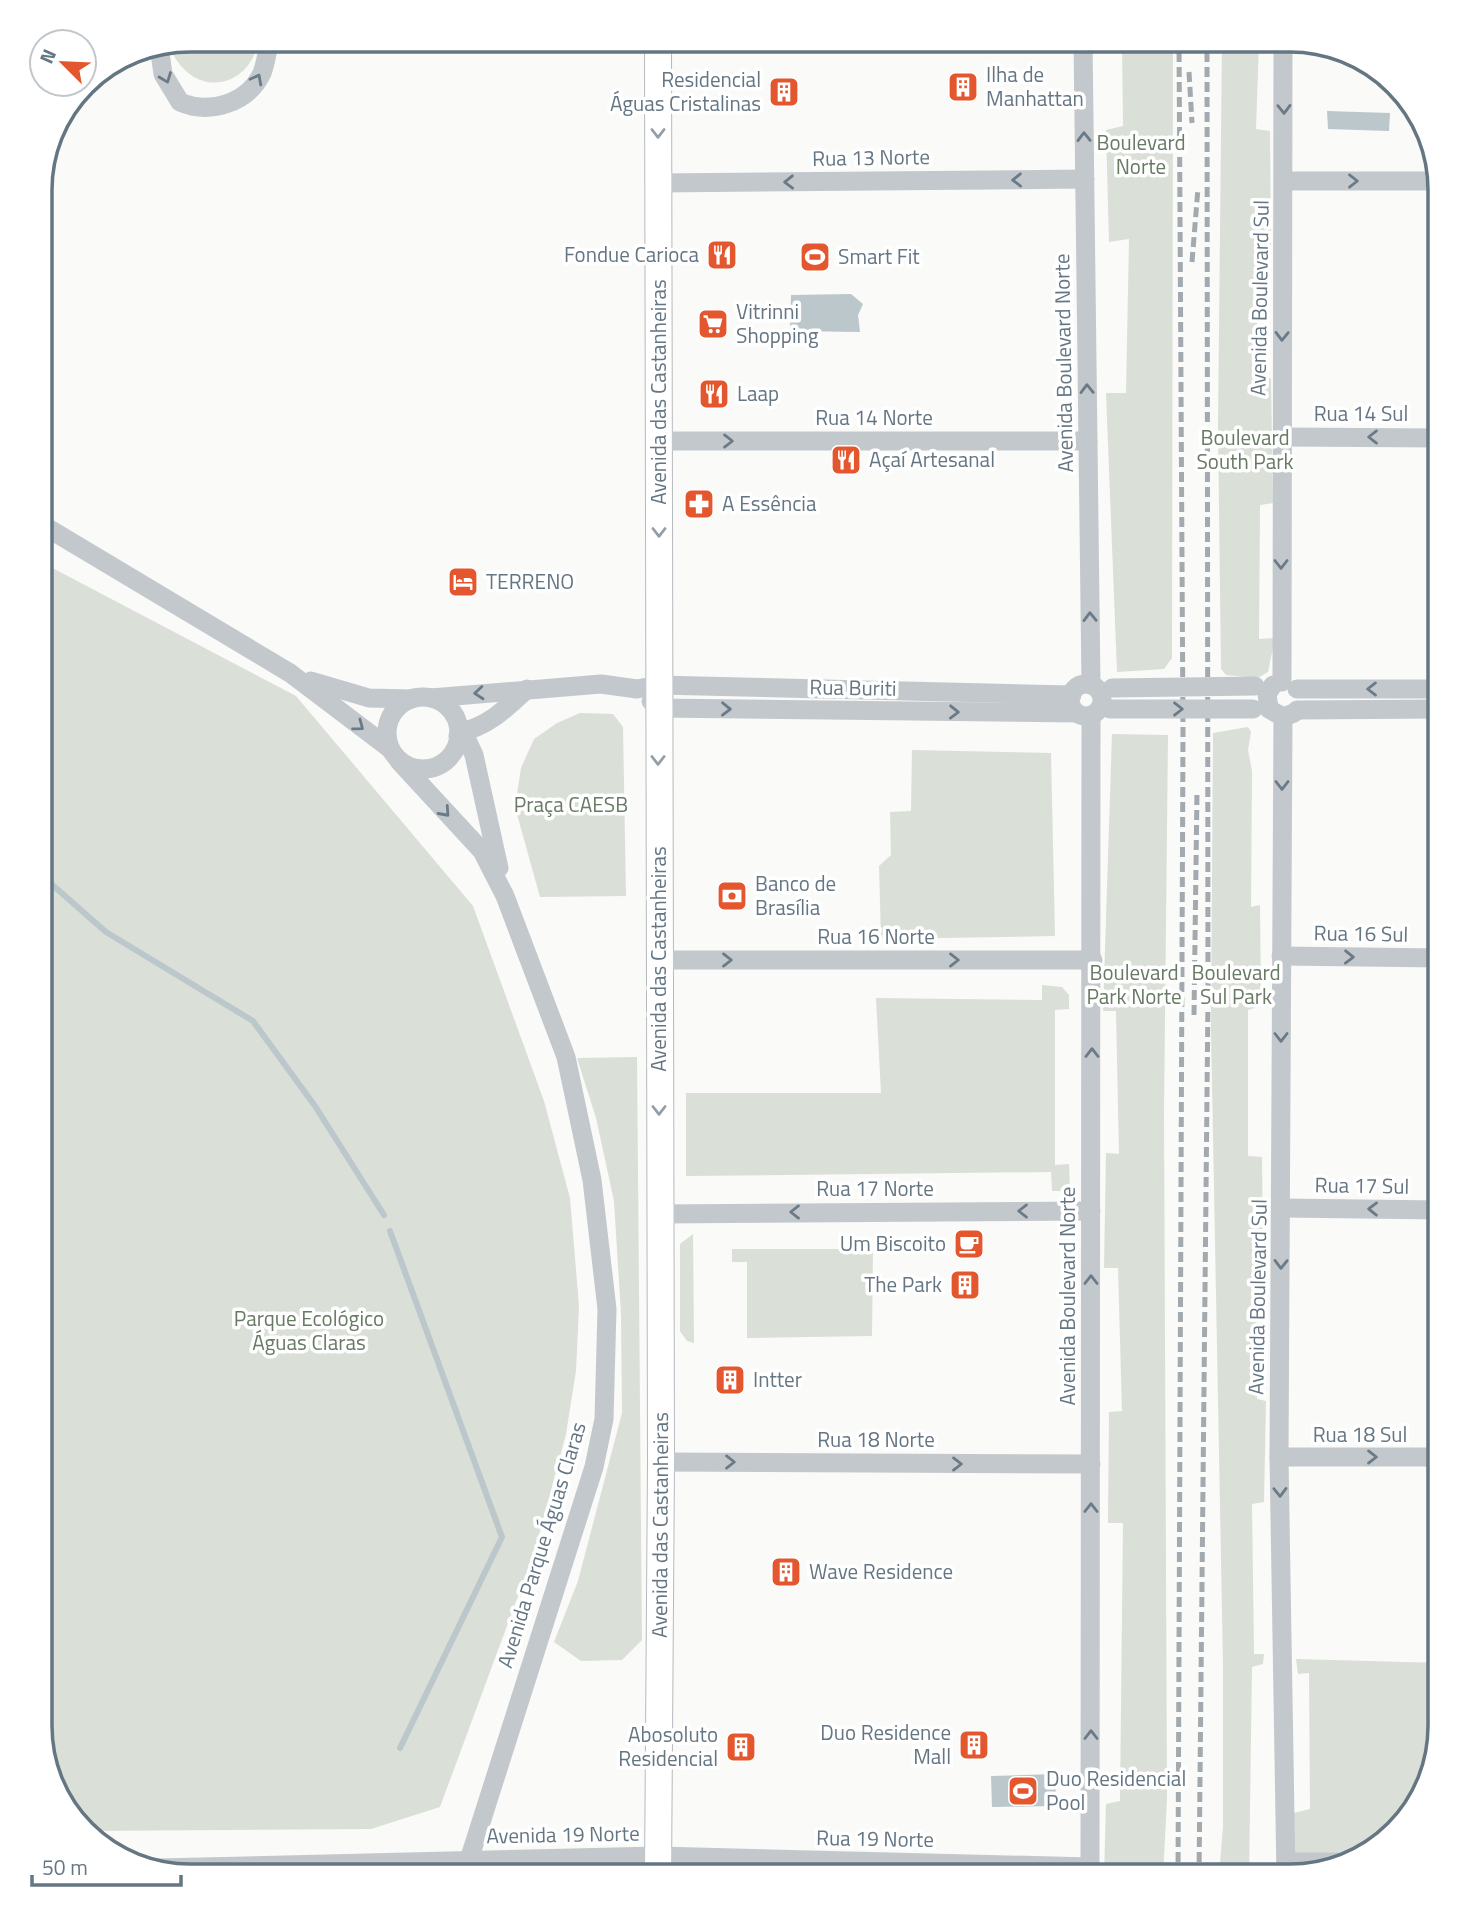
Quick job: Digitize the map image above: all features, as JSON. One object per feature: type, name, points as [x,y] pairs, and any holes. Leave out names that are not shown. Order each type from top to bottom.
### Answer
[{"type":"main road","name":"Avenida das Castanheiras","points":[[658,53],[659,441],[651,694],[659,960],[661,1462],[658,1864]]},
{"type":"street","points":[[160,56],[163,74],[180,102],[214,108],[251,91],[262,72],[267,53]]},
{"type":"street","name":"Avenida Boulevard Norte","points":[[1083,53],[1088,441],[1099,687]]},
{"type":"street","name":"Avenida Boulevard Sul","points":[[1277,686],[1285,181],[1283,53]]},
{"type":"street","name":"Rua 13 Norte","points":[[658,183],[1085,179]]},
{"type":"street","points":[[1285,181],[1428,181]]},
{"type":"street","name":"Rua 14 Sul","points":[[1281,437],[1428,438]]},
{"type":"street","name":"Rua 14 Norte","points":[[659,441],[1088,441]]},
{"type":"street","name":"Avenida Parque Águas Claras","points":[[53,531],[290,673],[394,754],[482,851],[505,896],[566,1057],[592,1180],[607,1309],[604,1419],[594,1467],[469,1860]]},
{"type":"street","name":"Avenida Parque Águas Claras","points":[[290,673],[338,691],[369,698],[411,699]]},
{"type":"street","name":"Rua Buriti","points":[[431,698],[601,684],[651,694],[1090,709],[1428,709]]},
{"type":"street","points":[[1277,686],[1301,699],[1276,711],[1267,694],[1277,686]]},
{"type":"street","points":[[1090,709],[1077,687],[1428,689]]},
{"type":"street","points":[[458,734],[474,730],[504,710],[527,689]]},
{"type":"street","points":[[431,698],[440,701],[453,714],[458,734],[450,756],[431,768],[409,767],[394,754],[387,724],[400,704],[411,699],[431,698]]},
{"type":"street","name":"Avenida Boulevard Norte","points":[[1090,709],[1093,960],[1091,1864]]},
{"type":"street","name":"Avenida Boulevard Sul","points":[[1276,711],[1281,956],[1279,1457],[1286,1864]]},
{"type":"street","name":"Avenida Parque Águas Claras","points":[[458,734],[467,740],[474,755],[505,896]]},
{"type":"street","name":"Rua 16 Sul","points":[[1281,956],[1428,958]]},
{"type":"street","name":"Rua 16 Norte","points":[[659,960],[1093,960]]},
{"type":"street","name":"Rua 17 Sul","points":[[1282,1208],[1428,1210]]},
{"type":"street","name":"Rua 17 Norte","points":[[660,1214],[1091,1211]]},
{"type":"street","name":"Rua 18 Sul","points":[[1279,1457],[1428,1457]]},
{"type":"street","name":"Rua 18 Norte","points":[[661,1462],[1091,1464]]},
{"type":"street","points":[[314,1864],[469,1860]]},
{"type":"street","name":"Avenida 19 Norte","points":[[469,1860],[595,1864]]},
{"type":"green space","points":[[255,53],[243,71],[230,79],[217,82],[202,81],[189,74],[174,54]]},
{"type":"green space","name":"Boulevard Norte","points":[[1122,53],[1173,53],[1172,658],[1164,669],[1117,672],[1106,393],[1126,393],[1129,239],[1109,242],[1106,130],[1123,126]]},
{"type":"green space","name":"Boulevard South Park","points":[[1222,53],[1259,53],[1256,129],[1270,131],[1271,250],[1257,253],[1257,379],[1271,378],[1273,503],[1260,505],[1259,639],[1275,638],[1268,672],[1258,678],[1226,675],[1221,669],[1218,427]]},
{"type":"green space","name":"Parque Ecológico Águas Claras","points":[[53,568],[296,696],[473,906],[544,1101],[570,1198],[579,1306],[576,1371],[566,1434],[535,1550],[440,1807],[371,1829],[100,1831],[87,1818],[67,1788],[55,1754]]},
{"type":"green space","name":"Praça CAESB","points":[[580,713],[613,714],[623,727],[626,896],[540,897],[515,807],[521,768],[534,739],[557,723]]},
{"type":"green space","name":"Boulevard Sul Park","points":[[1248,727],[1251,732],[1248,750],[1252,771],[1251,907],[1260,905],[1261,1006],[1248,1010],[1248,1156],[1262,1157],[1263,1262],[1256,1266],[1257,1399],[1266,1401],[1264,1502],[1252,1504],[1254,1654],[1264,1654],[1263,1664],[1252,1667],[1249,1864],[1220,1864],[1223,1826],[1223,1664],[1211,1030],[1213,733]]},
{"type":"green space","name":"Boulevard Park Norte","points":[[1112,734],[1168,735],[1164,1112],[1167,1798],[1164,1864],[1104,1864],[1106,1804],[1120,1801],[1123,1523],[1108,1523],[1109,1412],[1122,1411],[1118,1268],[1104,1268],[1106,1153],[1119,1154],[1116,1011],[1103,1011]]},
{"type":"green space","points":[[912,750],[1051,753],[1055,936],[881,939],[879,866],[891,855],[890,812],[911,811]]},
{"type":"green space","points":[[1042,985],[1062,987],[1069,995],[1069,1009],[1055,1010],[1055,1165],[1069,1164],[1070,1191],[1052,1191],[1051,1172],[686,1176],[686,1093],[881,1093],[876,998],[1042,1000]]},
{"type":"green space","points":[[637,1057],[642,1640],[622,1660],[581,1661],[554,1642],[578,1581],[622,1413],[621,1314],[614,1201],[596,1118],[577,1058]]},
{"type":"green space","points":[[693,1234],[694,1343],[687,1341],[680,1331],[680,1244]]},
{"type":"green space","points":[[732,1249],[873,1249],[872,1336],[747,1338],[747,1262],[732,1262]]},
{"type":"green space","points":[[1296,1659],[1428,1663],[1426,1754],[1414,1788],[1394,1818],[1382,1830],[1345,1853],[1294,1854],[1294,1813],[1310,1809],[1309,1673],[1298,1674]]},
{"type":"shaded area","points":[[1327,111],[1390,113],[1389,131],[1328,129]]},
{"type":"shaded area","points":[[851,294],[863,304],[858,315],[860,332],[790,331],[791,295]]},
{"type":"shaded area","name":"Duo Residencial Pool","points":[[1055,1774],[1056,1806],[992,1807],[991,1776]]},
{"type":"waterway","points":[[53,885],[106,932],[253,1021],[315,1106],[384,1215]]},
{"type":"waterway","points":[[390,1231],[502,1537],[400,1748]]},
{"type":"railway","points":[[1178,1864],[1183,732],[1179,53]]},
{"type":"railway","points":[[1199,1864],[1208,997],[1207,53]]},
{"type":"railway","points":[[1189,72],[1192,123]]},
{"type":"railway","points":[[1192,262],[1198,188]]},
{"type":"railway","points":[[1194,1015],[1197,791]]},
{"type":"place","name":"Ilha de Manhattan","points":[[963,87]]},
{"type":"place","name":"Residencial Águas Cristalinas","points":[[784,92]]},
{"type":"place","name":"Fondue Carioca","points":[[722,255]]},
{"type":"place","name":"Smart Fit","points":[[815,257]]},
{"type":"place","name":"Vitrinni Shopping","points":[[713,324]]},
{"type":"place","name":"Laap","points":[[714,394]]},
{"type":"place","name":"Açaí Artesanal","points":[[846,460]]},
{"type":"place","name":"A Essência","points":[[699,504]]},
{"type":"place","name":"TERRENO","points":[[463,582]]},
{"type":"place","name":"Banco de Brasília","points":[[732,896]]},
{"type":"place","name":"Um Biscoito","points":[[969,1244]]},
{"type":"place","name":"The Park","points":[[965,1285]]},
{"type":"place","name":"Intter","points":[[730,1380]]},
{"type":"place","name":"Wave Residence","points":[[786,1572]]},
{"type":"place","name":"Duo Residence Mall","points":[[974,1745]]},
{"type":"place","name":"Abosoluto Residencial","points":[[741,1747]]},
{"type":"place","name":"Duo Residencial Pool","points":[[1023,1791]]}]
